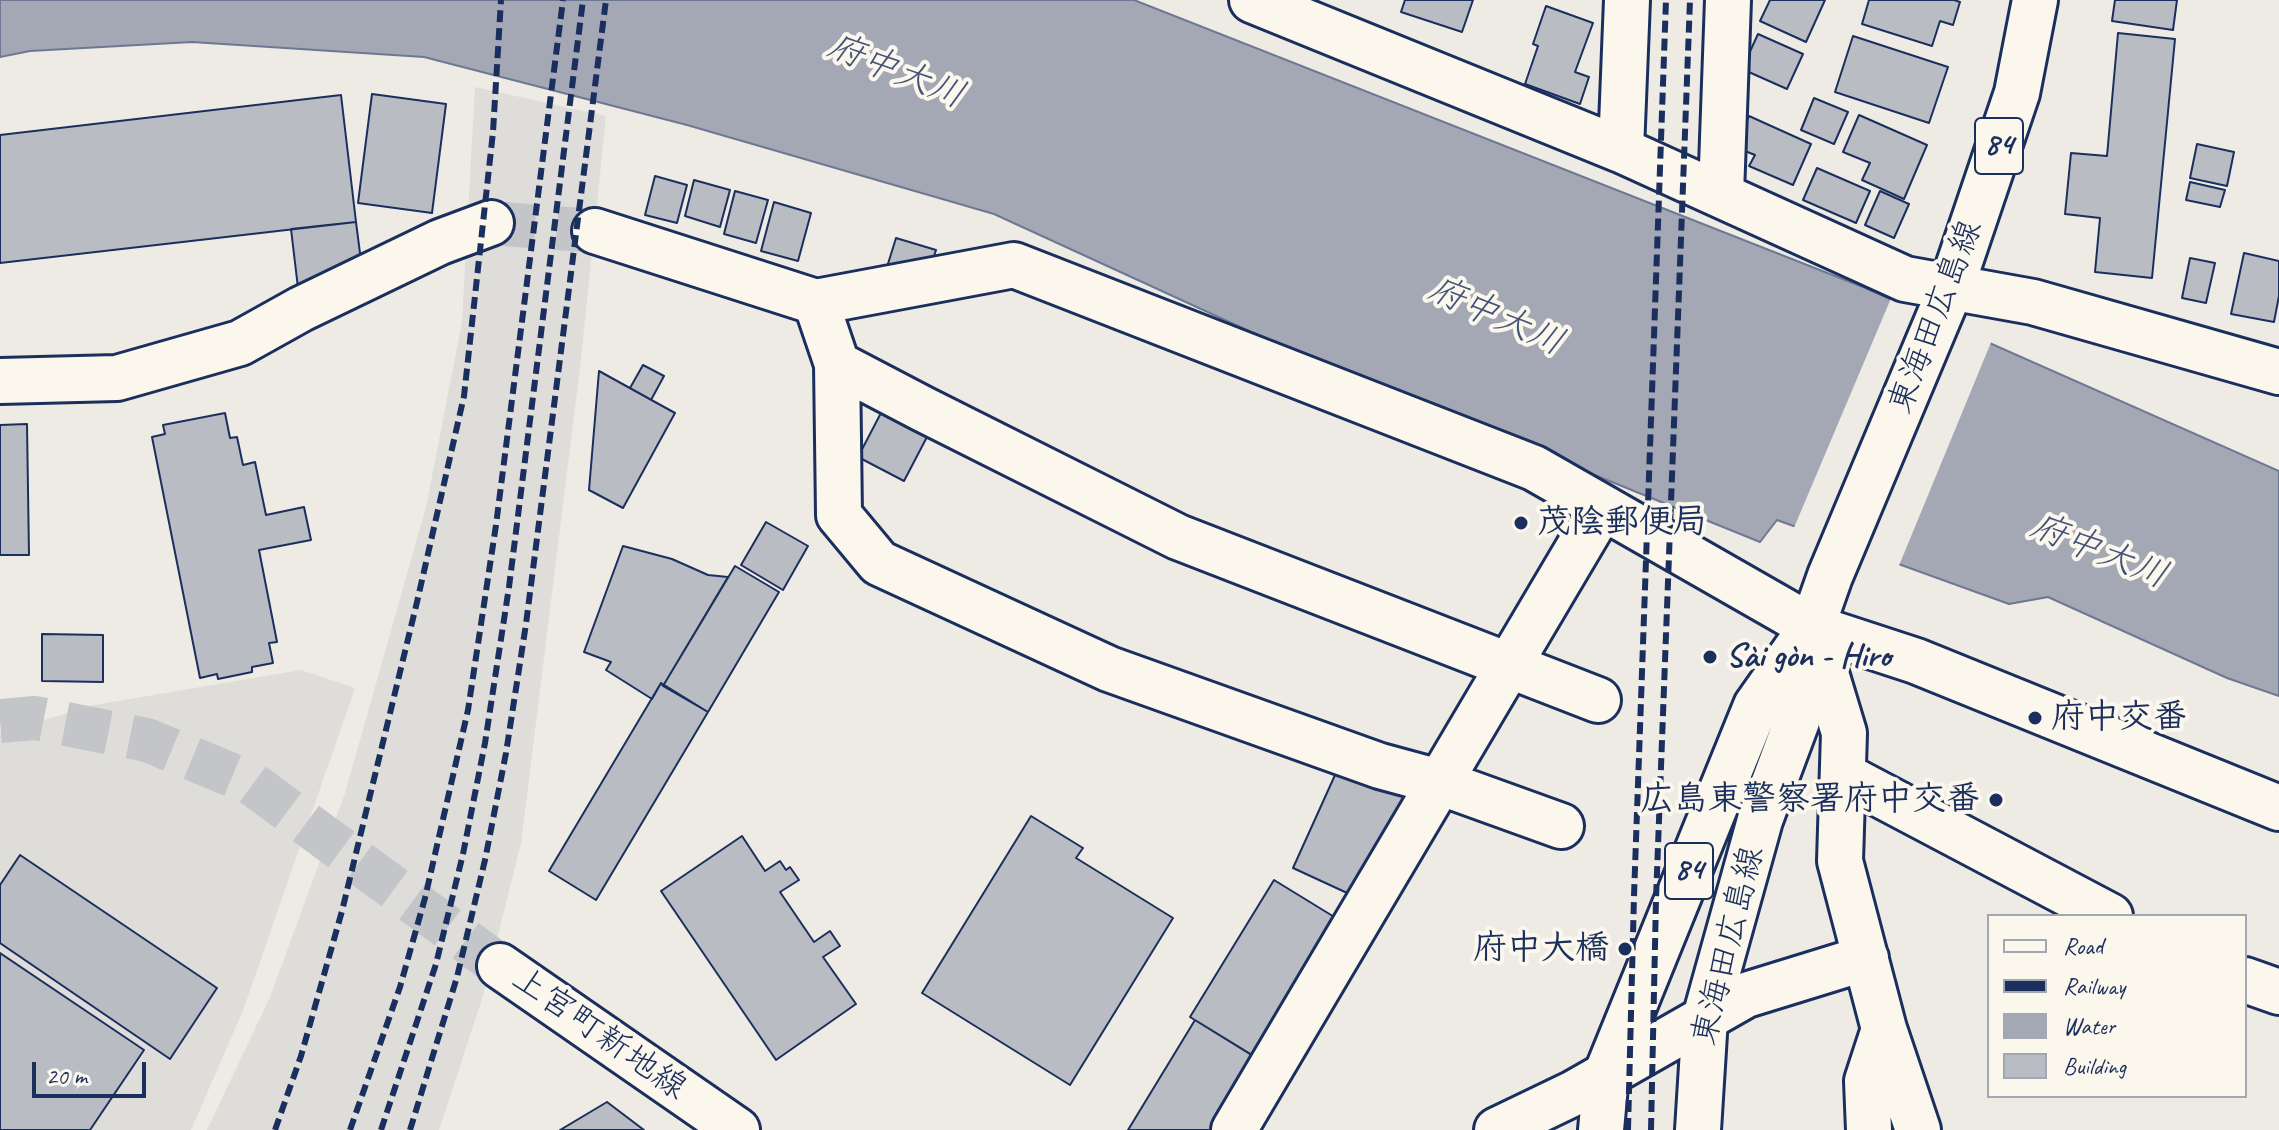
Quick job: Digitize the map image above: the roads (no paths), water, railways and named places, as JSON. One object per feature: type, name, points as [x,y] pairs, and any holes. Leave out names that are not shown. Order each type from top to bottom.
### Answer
[{"type":"street","points":[[1252,0],[1320,13],[1946,299],[2033,302],[2279,372]]},
{"type":"street","points":[[1621,150],[1627,0]]},
{"type":"street","points":[[1721,194],[1728,0]]},
{"type":"street","name":"東海田広島線","points":[[1698,1130],[1705,1018],[1760,820],[1797,721],[1812,627],[1830,576],[1946,299],[2017,93],[2035,0]]},
{"type":"street","points":[[0,381],[117,378],[240,343],[301,309],[440,242],[491,223]]},
{"type":"street","points":[[595,231],[816,302],[1014,265],[1534,468],[1812,627],[1916,661],[2279,808]]},
{"type":"street","points":[[816,302],[837,364],[839,515],[879,563],[1109,669],[1380,766],[1439,782],[1561,826]]},
{"type":"street","points":[[837,364],[1178,537],[1598,700]]},
{"type":"street","points":[[1234,1130],[1602,508]]},
{"type":"street","points":[[1812,627],[1844,733],[1840,861],[1884,1029],[1918,1130]]},
{"type":"street","name":"東海田広島線","points":[[1601,1130],[1606,1075],[1756,706],[1812,627]]},
{"type":"street","points":[[1843,775],[2106,914]]},
{"type":"street","points":[[1497,1130],[1606,1075],[1746,995],[1866,958]]},
{"type":"street","name":"上宮町新地線","points":[[500,966],[737,1130]]},
{"type":"street","points":[[2247,981],[2279,992]]},
{"type":"street","points":[[1869,1130],[1867,1081],[1884,1029]]},
{"type":"water","name":"府中大川","points":[[0,0],[1134,0],[1863,287],[2279,471],[2279,696],[2227,678],[2048,597],[2009,604],[1777,520],[1760,542],[1323,365],[994,214],[687,125],[424,57],[192,42],[30,51],[0,57]]},
{"type":"tunnel","points":[[491,223],[595,231]]},
{"type":"tunnel","points":[[0,721],[35,718],[147,740],[251,783],[500,966]]},
{"type":"railway","points":[[275,1130],[301,1056],[342,911],[464,396],[493,132],[501,0]]},
{"type":"railway","points":[[350,1130],[400,987],[425,898],[468,710],[496,525],[563,0]]},
{"type":"railway","points":[[381,1130],[436,964],[463,854],[485,743],[509,587],[583,0]]},
{"type":"railway","points":[[410,1130],[457,977],[506,753],[526,624],[606,0]]},
{"type":"railway","points":[[1628,1130],[1666,0]]},
{"type":"railway","points":[[1651,1130],[1656,899],[1690,0]]},
{"type":"place","name":"茂陰郵便局","points":[[1521,523]]},
{"type":"place","name":"Sài gòn - Hiro","points":[[1710,657]]},
{"type":"place","name":"府中交番","points":[[2035,718]]},
{"type":"place","name":"広島東警察署府中交番","points":[[1996,800]]},
{"type":"place","name":"府中大橋","points":[[1625,949]]}]
